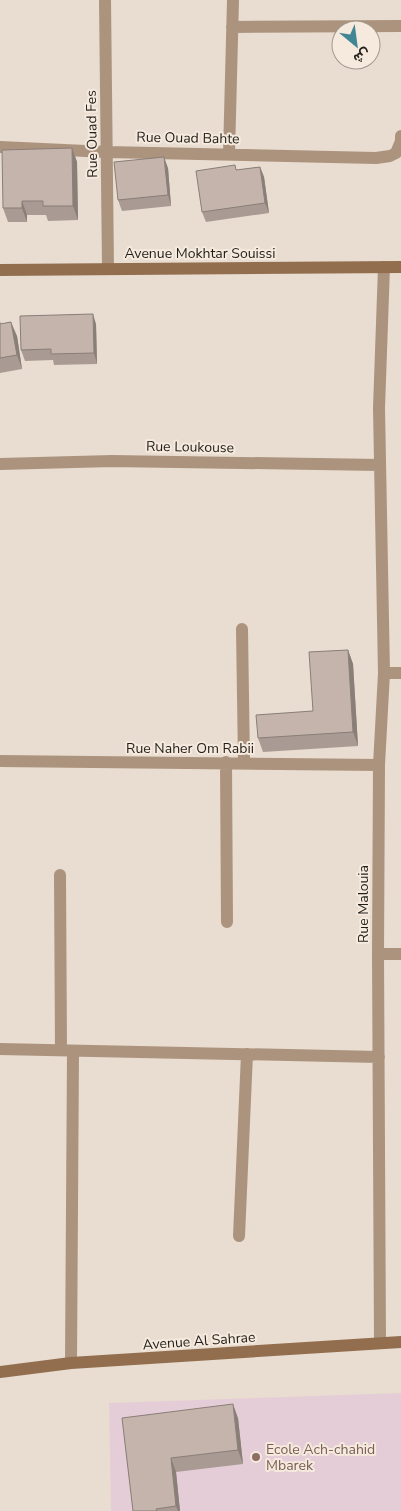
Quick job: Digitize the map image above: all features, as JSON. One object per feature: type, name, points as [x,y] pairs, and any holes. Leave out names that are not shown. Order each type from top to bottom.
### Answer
[{"type":"street","name":"Rue Ouad Fes","points":[[105,0],[108,268]]},
{"type":"street","points":[[229,154],[232,0]]},
{"type":"street","points":[[232,27],[401,26]]},
{"type":"street","name":"Rue Ouad Bahte","points":[[0,146],[107,152],[376,158],[396,153],[401,136]]},
{"type":"street","name":"Rue Malouia","points":[[380,1343],[379,765],[384,673],[379,408],[384,267]]},
{"type":"street","name":"Avenue Mokhtar Souissi","points":[[0,270],[401,267]]},
{"type":"street","name":"Rue Loukouse","points":[[0,464],[112,461],[380,465]]},
{"type":"street","points":[[242,629],[244,762]]},
{"type":"street","points":[[384,673],[401,673]]},
{"type":"street","name":"Rue Naher Om Rabii","points":[[0,761],[244,762],[379,765]]},
{"type":"street","points":[[226,762],[227,922]]},
{"type":"street","points":[[60,875],[67,1050],[71,1363]]},
{"type":"street","points":[[378,954],[401,954]]},
{"type":"street","points":[[0,1049],[379,1057]]},
{"type":"street","points":[[239,1236],[247,1054]]},
{"type":"street","name":"Avenue Al Sahrae","points":[[0,1372],[71,1363],[401,1342]]},
{"type":"shaded area","name":"Ecole Ach-chahid Mbarek","points":[[401,1393],[401,1511],[111,1511],[109,1403]]},
{"type":"building","points":[[72,148],[73,206],[43,206],[43,201],[22,201],[22,208],[3,208],[2,150]]},
{"type":"building","points":[[164,157],[168,195],[118,200],[114,162]]},
{"type":"building","points":[[235,165],[236,170],[260,167],[265,203],[202,212],[196,171]]},
{"type":"building","points":[[93,314],[94,353],[51,354],[51,349],[21,350],[20,316]]},
{"type":"building","points":[[11,322],[17,355],[0,358],[0,324]]},
{"type":"building","points":[[348,650],[353,732],[258,738],[256,715],[313,711],[309,652]]},
{"type":"building","points":[[233,1404],[238,1450],[171,1458],[176,1506],[156,1509],[157,1511],[133,1511],[122,1418]]},
{"type":"place","name":"Ecole Ach-chahid Mbarek","points":[[256,1457]]}]
